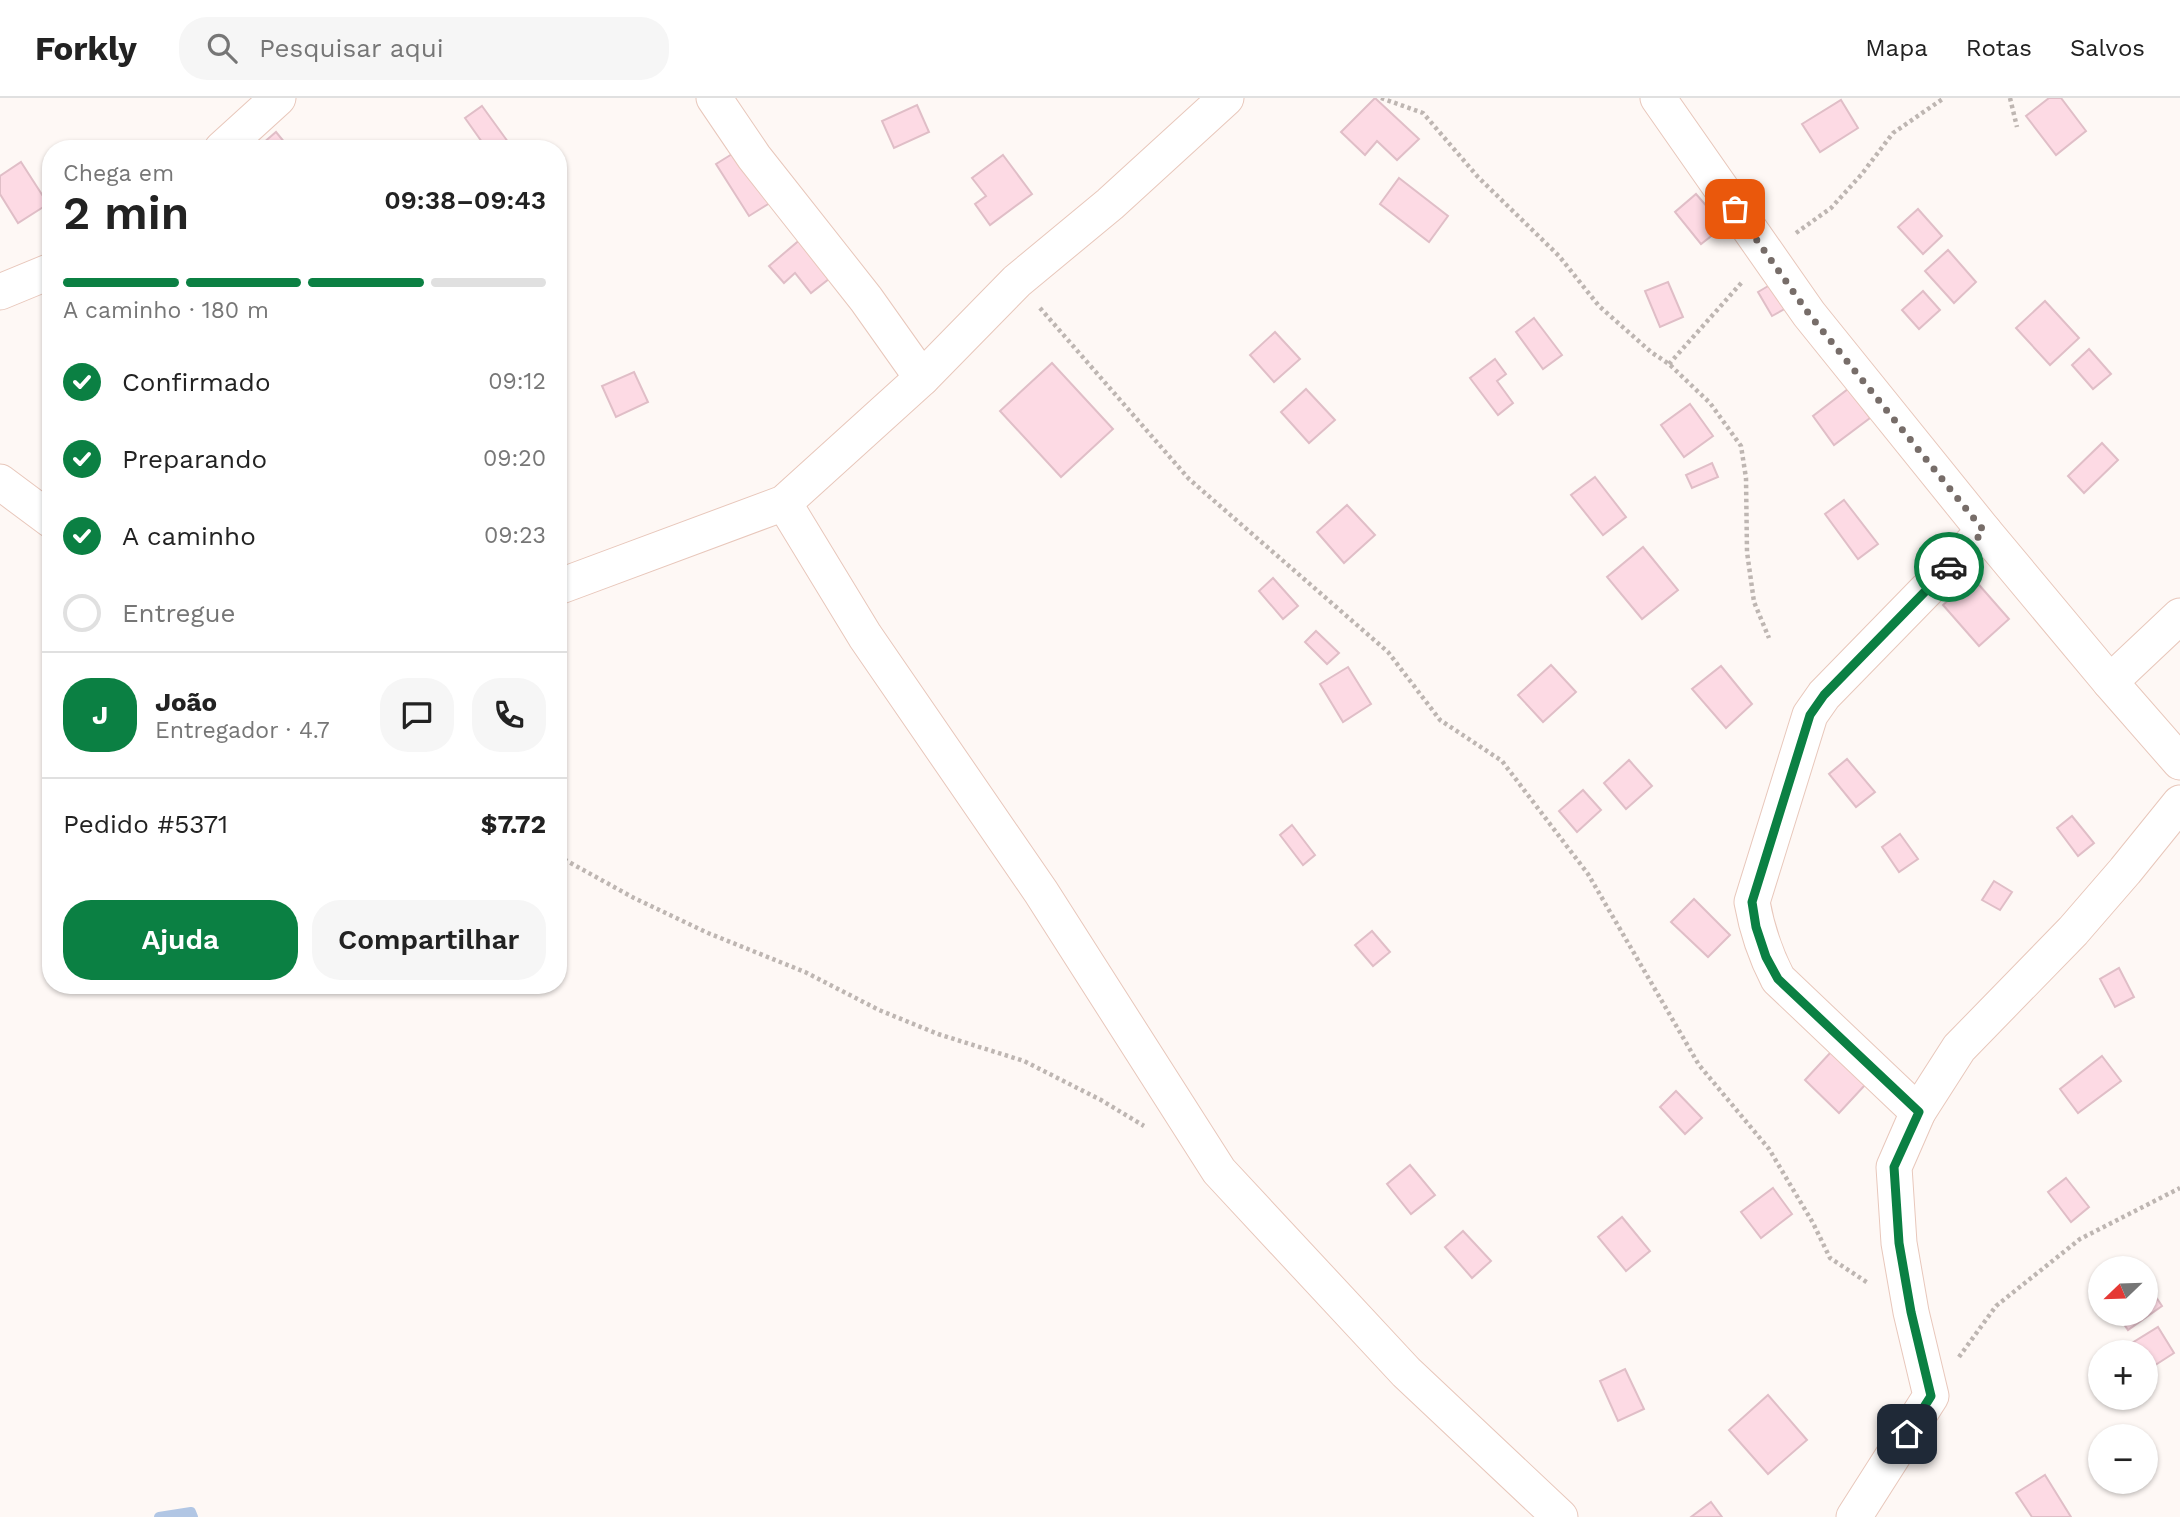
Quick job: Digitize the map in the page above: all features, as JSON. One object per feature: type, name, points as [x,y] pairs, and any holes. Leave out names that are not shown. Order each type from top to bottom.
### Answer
[{"type":"street","points":[[232,140],[278,98]]},
{"type":"street","points":[[714,98],[754,157],[866,299],[922,378]]},
{"type":"street","points":[[567,584],[784,503],[922,378],[1017,281],[1110,204],[1226,98]]},
{"type":"street","points":[[1658,98],[1809,314],[1984,531],[2180,762]]},
{"type":"street","points":[[0,292],[42,275]]},
{"type":"street","points":[[0,482],[42,513]]},
{"type":"street","points":[[784,503],[864,635],[1041,892],[1219,1171],[1406,1372],[1560,1517]]},
{"type":"street","points":[[1919,1112],[1778,979],[1766,957],[1756,927],[1752,902],[1810,715],[1824,695],[1984,531]]},
{"type":"street","points":[[2110,682],[2180,617]]},
{"type":"street","points":[[1854,1517],[1931,1396],[1911,1312],[1899,1243],[1894,1167],[1919,1112],[1959,1048],[2073,931],[2180,803]]},
{"type":"path","points":[[1381,98],[1423,113],[1478,177],[1559,256],[1599,306],[1651,352],[1669,364],[1710,403],[1741,446],[1746,478],[1747,552],[1754,602],[1769,638]]},
{"type":"path","points":[[1669,364],[1713,317],[1765,254],[1831,208],[1893,133],[1944,98]]},
{"type":"path","points":[[2010,98],[2017,127]]},
{"type":"path","points":[[1017,281],[1189,479],[1388,652],[1440,720],[1502,761],[1588,874],[1699,1065],[1769,1149],[1813,1223],[1829,1258],[1911,1312]]},
{"type":"path","points":[[567,861],[634,898],[708,933],[805,972],[878,1010],[938,1034],[1024,1061],[1101,1100],[1148,1128]]},
{"type":"path","points":[[1931,1396],[1996,1306],[2080,1240],[2180,1188]]},
{"type":"building","points":[[1375,98],[1419,139],[1397,160],[1377,141],[1365,155],[1341,132]]},
{"type":"building","points":[[2049,98],[2061,98],[2086,131],[2056,155],[2026,116]]},
{"type":"building","points":[[1841,100],[1858,128],[1820,152],[1802,124]]},
{"type":"building","points":[[917,105],[929,132],[894,148],[882,121]]},
{"type":"building","points":[[482,106],[507,140],[481,140],[465,118]]},
{"type":"building","points":[[276,132],[283,140],[267,140]]},
{"type":"building","points":[[745,146],[778,198],[749,216],[716,164]]},
{"type":"building","points":[[1003,155],[1032,194],[990,225],[975,204],[986,196],[972,178]]},
{"type":"building","points":[[21,162],[42,195],[42,208],[18,223],[0,194],[0,176]]},
{"type":"building","points":[[1399,178],[1448,216],[1429,242],[1380,204]]},
{"type":"building","points":[[1696,194],[1724,226],[1701,244],[1675,212]]},
{"type":"building","points":[[1918,209],[1942,236],[1923,254],[1898,227]]},
{"type":"building","points":[[809,232],[839,271],[811,293],[795,273],[784,283],[769,266]]},
{"type":"building","points":[[1948,250],[1976,282],[1954,303],[1925,271]]},
{"type":"building","points":[[1668,282],[1683,317],[1660,327],[1645,291]]},
{"type":"building","points":[[1775,282],[1790,306],[1772,316],[1758,292]]},
{"type":"building","points":[[1923,291],[1940,310],[1919,329],[1902,310]]},
{"type":"building","points":[[2045,301],[2079,338],[2050,365],[2016,328]]},
{"type":"building","points":[[1534,318],[1562,355],[1543,369],[1516,332]]},
{"type":"building","points":[[1275,332],[1300,359],[1274,382],[1250,355]]},
{"type":"building","points":[[2089,349],[2111,374],[2093,389],[2072,365]]},
{"type":"building","points":[[1495,359],[1506,374],[1497,381],[1513,403],[1498,415],[1470,378]]},
{"type":"building","points":[[1052,363],[1113,429],[1061,477],[1000,411]]},
{"type":"building","points":[[634,372],[648,402],[616,417],[602,386]]},
{"type":"building","points":[[1306,389],[1335,420],[1309,443],[1281,412]]},
{"type":"building","points":[[1848,389],[1870,418],[1834,445],[1813,416]]},
{"type":"building","points":[[1690,404],[1713,436],[1684,457],[1661,425]]},
{"type":"building","points":[[2102,443],[2118,460],[2084,493],[2068,476]]},
{"type":"building","points":[[1712,463],[1718,477],[1692,488],[1686,475]]},
{"type":"building","points":[[1595,477],[1626,517],[1603,535],[1571,495]]},
{"type":"building","points":[[1844,500],[1878,544],[1858,559],[1825,514]]},
{"type":"building","points":[[1347,505],[1375,535],[1344,563],[1317,532]]},
{"type":"building","points":[[1643,547],[1678,590],[1642,619],[1607,577]]},
{"type":"building","points":[[1273,578],[1298,606],[1283,619],[1259,591]]},
{"type":"building","points":[[1973,578],[2009,619],[1979,646],[1943,605]]},
{"type":"building","points":[[1316,631],[1339,653],[1327,664],[1305,642]]},
{"type":"building","points":[[1551,665],[1576,692],[1543,722],[1518,695]]},
{"type":"building","points":[[1721,666],[1752,704],[1726,728],[1692,689]]},
{"type":"building","points":[[1348,667],[1371,704],[1343,722],[1320,684]]},
{"type":"building","points":[[1847,759],[1875,792],[1856,807],[1829,774]]},
{"type":"building","points":[[1629,760],[1652,786],[1626,809],[1604,783]]},
{"type":"building","points":[[1583,790],[1601,810],[1577,832],[1559,811]]},
{"type":"building","points":[[2072,816],[2094,843],[2078,856],[2057,828]]},
{"type":"building","points":[[1292,825],[1315,855],[1303,865],[1280,835]]},
{"type":"building","points":[[1900,834],[1918,859],[1899,872],[1882,847]]},
{"type":"building","points":[[1994,881],[2012,892],[2000,910],[1982,900]]},
{"type":"building","points":[[1694,899],[1730,935],[1708,957],[1671,922]]},
{"type":"building","points":[[1372,931],[1390,952],[1373,966],[1355,945]]},
{"type":"building","points":[[2119,968],[2134,997],[2115,1007],[2100,979]]},
{"type":"building","points":[[1831,1052],[1865,1085],[1839,1113],[1805,1080]]},
{"type":"building","points":[[2102,1056],[2121,1081],[2078,1113],[2060,1089]]},
{"type":"building","points":[[1676,1091],[1702,1118],[1685,1134],[1660,1107]]},
{"type":"building","points":[[1410,1165],[1435,1195],[1411,1214],[1387,1184]]},
{"type":"building","points":[[2066,1178],[2089,1207],[2071,1222],[2048,1192]]},
{"type":"building","points":[[1773,1188],[1792,1214],[1761,1238],[1741,1212]]},
{"type":"building","points":[[1622,1217],[1650,1251],[1626,1271],[1598,1237]]},
{"type":"building","points":[[1463,1231],[1491,1261],[1472,1278],[1445,1247]]},
{"type":"building","points":[[2158,1327],[2174,1353],[2158,1363],[2158,1340],[2137,1340]]},
{"type":"building","points":[[1625,1369],[1644,1409],[1618,1421],[1600,1381]]},
{"type":"building","points":[[1768,1395],[1807,1440],[1768,1474],[1729,1430]]},
{"type":"building","points":[[2045,1475],[2071,1517],[2032,1517],[2016,1493]]},
{"type":"building","points":[[1711,1502],[1722,1517],[1691,1517]]},
{"type":"waterway","points":[[159,1517],[191,1512],[193,1517]]},
{"type":"way so far","points":[[1735,209],[1809,314],[1984,531],[1949,567]]},
{"type":"route","points":[[1907,1434],[1931,1396],[1911,1312],[1899,1243],[1894,1167],[1919,1112],[1778,979],[1766,957],[1756,927],[1752,902],[1810,715],[1824,695],[1949,567]]}]
